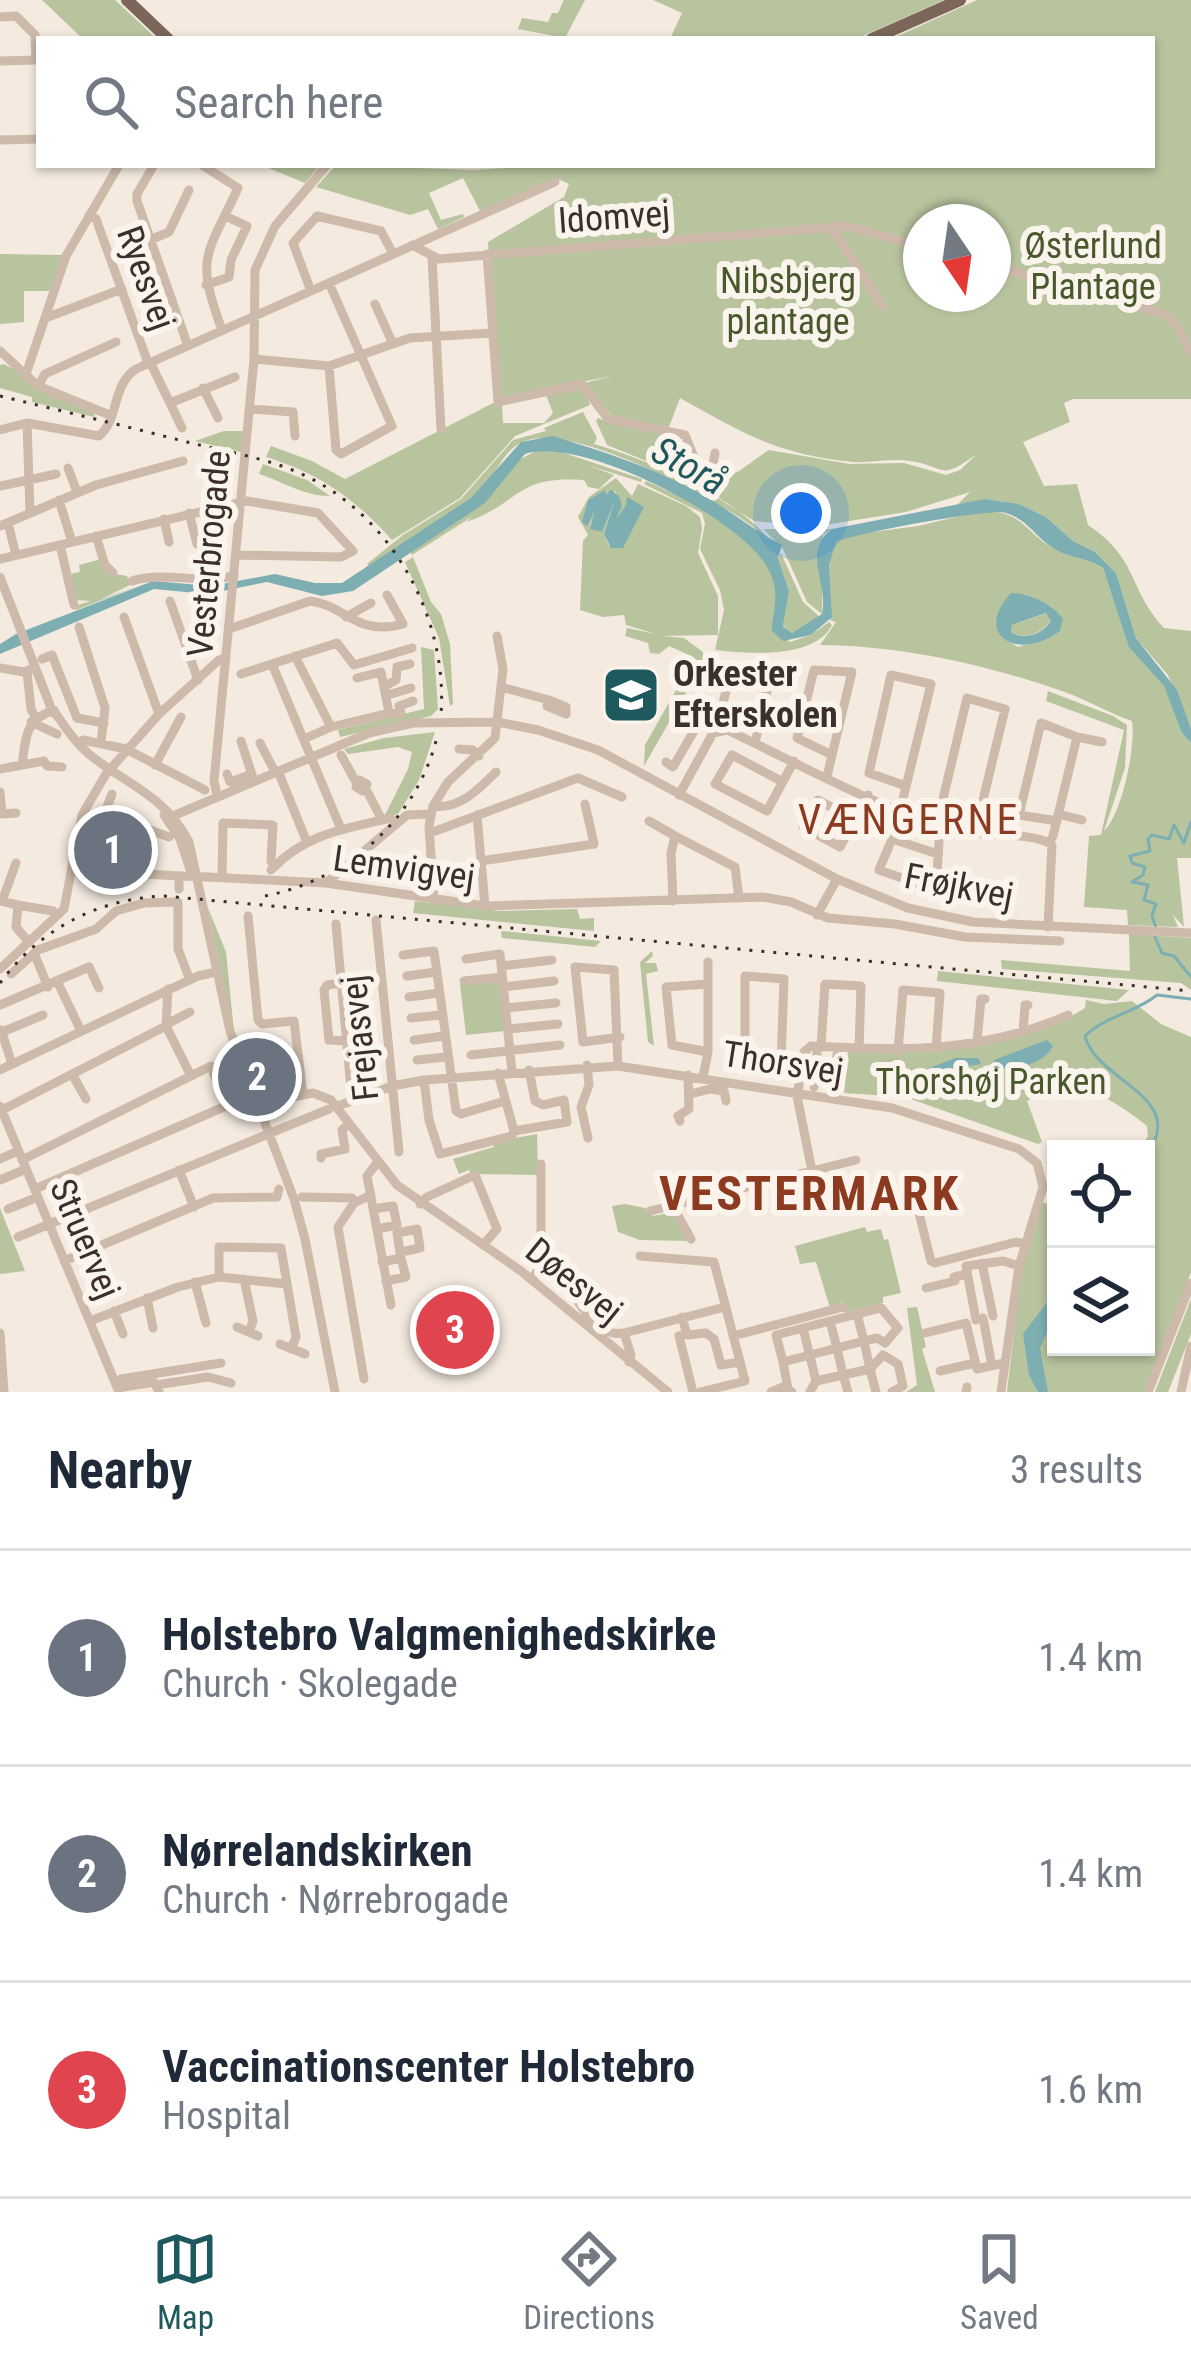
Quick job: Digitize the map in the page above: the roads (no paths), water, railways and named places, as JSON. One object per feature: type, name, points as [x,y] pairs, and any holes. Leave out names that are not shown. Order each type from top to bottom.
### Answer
[{"type":"main road","points":[[127,0],[165,36]]},
{"type":"main road","points":[[879,36],[960,0]]},
{"type":"street","points":[[0,17],[16,16],[35,35],[36,61],[0,61]]},
{"type":"street","points":[[0,140],[36,139]]},
{"type":"street","points":[[25,377],[66,256],[117,168]]},
{"type":"street","points":[[152,168],[137,194],[188,346]]},
{"type":"street","points":[[207,168],[238,188],[207,254],[206,285],[222,330]]},
{"type":"street","name":"Vesterbrogade","points":[[217,795],[214,781],[254,359],[255,270],[266,240],[325,168]]},
{"type":"street","name":"Idomvej","points":[[139,380],[151,366],[188,346],[555,182]]},
{"type":"street","points":[[151,240],[169,232],[189,190]]},
{"type":"street","name":"Ryesvej","points":[[89,215],[96,219],[151,366],[182,428]]},
{"type":"street","points":[[206,285],[229,277],[231,260],[247,226],[225,216]]},
{"type":"street","points":[[311,291],[293,243],[317,216],[382,231],[393,254]]},
{"type":"street","name":"Idomvej","points":[[432,257],[842,225],[903,242]]},
{"type":"street","points":[[825,228],[835,233],[882,305]]},
{"type":"street","points":[[412,245],[432,257],[441,429]]},
{"type":"street","points":[[487,254],[498,402],[582,384],[608,419],[685,435],[701,476],[712,470],[715,453]]},
{"type":"street","points":[[1011,271],[1163,314],[1176,324],[1191,353]]},
{"type":"street","points":[[329,283],[392,426],[338,453],[329,366]]},
{"type":"street","points":[[48,317],[122,289]]},
{"type":"street","points":[[375,304],[392,342]]},
{"type":"street","points":[[254,359],[329,366],[392,342],[492,333]]},
{"type":"street","points":[[38,386],[45,374],[116,342]]},
{"type":"street","points":[[0,351],[38,386],[111,419]]},
{"type":"street","points":[[0,430],[27,423],[95,437],[106,432],[122,381],[151,366]]},
{"type":"street","points":[[168,406],[235,377]]},
{"type":"street","points":[[203,388],[218,418]]},
{"type":"street","points":[[249,409],[293,412],[295,436]]},
{"type":"street","points":[[27,423],[30,513]]},
{"type":"street","points":[[16,555],[4,524],[77,492],[183,461]]},
{"type":"street","points":[[68,467],[77,492]]},
{"type":"street","points":[[0,486],[56,474]]},
{"type":"street","points":[[59,500],[72,542]]},
{"type":"street","points":[[0,560],[241,501],[318,513],[353,551],[341,557],[236,556]]},
{"type":"street","points":[[189,513],[197,544]]},
{"type":"street","points":[[164,519],[169,542]]},
{"type":"street","points":[[96,536],[105,565],[113,573]]},
{"type":"street","points":[[60,545],[74,605]]},
{"type":"street","points":[[132,581],[153,576],[212,582],[234,576]]},
{"type":"street","points":[[0,577],[53,718],[73,746],[172,819],[194,857],[224,1033],[269,1134],[305,1239],[335,1392]]},
{"type":"street","points":[[229,628],[310,602],[322,603],[363,625],[403,624],[387,595]]},
{"type":"street","points":[[170,602],[198,680]]},
{"type":"street","points":[[346,617],[371,603]]},
{"type":"street","points":[[124,617],[159,715]]},
{"type":"street","points":[[79,627],[103,700],[100,742]]},
{"type":"street","points":[[434,901],[432,810],[448,782],[491,744],[503,668],[497,636]]},
{"type":"street","points":[[241,674],[337,643],[354,664],[412,648]]},
{"type":"street","points":[[0,668],[35,666],[52,656],[79,719],[104,723]]},
{"type":"street","points":[[295,656],[331,727]]},
{"type":"street","points":[[5,972],[27,940],[64,909],[82,815],[108,771],[159,715],[226,658]]},
{"type":"street","points":[[272,664],[341,829]]},
{"type":"street","points":[[386,690],[396,680],[398,668],[410,664]]},
{"type":"street","points":[[35,666],[33,720],[57,734]]},
{"type":"street","points":[[827,776],[852,672],[814,670],[797,738],[832,755]]},
{"type":"street","points":[[357,677],[381,672],[389,713]]},
{"type":"street","points":[[901,810],[931,684],[891,675],[868,773],[906,786]]},
{"type":"street","points":[[755,743],[769,682],[729,679],[722,707],[760,721]]},
{"type":"street","points":[[501,687],[549,700]]},
{"type":"street","points":[[304,739],[331,727],[401,714],[399,706],[412,694],[386,690]]},
{"type":"street","points":[[975,833],[1005,709],[967,698],[942,802],[980,812]]},
{"type":"street","points":[[22,765],[26,730],[33,720],[70,704]]},
{"type":"street","points":[[154,764],[181,717]]},
{"type":"street","name":"Frøjkvej","points":[[227,774],[230,782],[276,771],[353,740],[413,723],[497,725],[573,740],[735,824]]},
{"type":"street","points":[[1082,820],[1019,814],[1041,723],[1102,742]]},
{"type":"street","points":[[680,794],[713,733],[721,729],[940,825],[1050,842]]},
{"type":"street","points":[[665,762],[673,766],[692,735],[705,747]]},
{"type":"street","points":[[1048,927],[1050,842],[1077,737]]},
{"type":"street","points":[[83,740],[126,749],[205,790]]},
{"type":"street","points":[[242,741],[253,777]]},
{"type":"street","points":[[260,743],[306,840]]},
{"type":"street","points":[[459,749],[473,750],[479,756]]},
{"type":"street","points":[[263,879],[306,840],[386,819],[341,755]]},
{"type":"street","points":[[783,782],[732,755],[715,784],[767,811],[783,782],[794,761]]},
{"type":"street","points":[[0,769],[44,761],[46,766],[62,767]]},
{"type":"street","points":[[326,884],[378,849],[407,815],[472,795],[496,772]]},
{"type":"street","name":"Frøjkvej","points":[[172,819],[253,777]]},
{"type":"street","points":[[430,833],[578,778],[622,797]]},
{"type":"street","points":[[0,792],[2,814],[16,813]]},
{"type":"street","points":[[112,794],[105,812],[109,815],[170,837]]},
{"type":"street","name":"Frøjkvej","points":[[680,794],[837,879],[940,916],[1048,927],[1191,933]]},
{"type":"street","points":[[855,820],[818,800],[803,827],[840,847],[855,820],[868,795]]},
{"type":"street","points":[[481,860],[594,844],[585,804]]},
{"type":"street","points":[[91,857],[109,815]]},
{"type":"street","points":[[477,815],[485,906]]},
{"type":"street","points":[[649,821],[735,867],[739,898]]},
{"type":"street","points":[[222,878],[224,823],[273,825],[274,866]]},
{"type":"street","points":[[938,854],[892,839],[879,870],[936,890],[940,825]]},
{"type":"street","points":[[673,901],[670,853],[675,836]]},
{"type":"street","name":"Lemvigvej","points":[[75,851],[128,874],[326,884],[485,906],[777,899],[817,915],[965,937],[1060,941]]},
{"type":"street","points":[[16,863],[1,901],[53,911]]},
{"type":"street","points":[[178,889],[179,876]]},
{"type":"street","points":[[817,915],[837,879]]},
{"type":"street","points":[[5,972],[34,952],[96,929],[122,908],[178,902],[178,949],[190,980]]},
{"type":"street","points":[[19,904],[16,927],[27,940]]},
{"type":"street","points":[[248,916],[258,1020],[262,1024],[294,1021],[302,1094]]},
{"type":"street","name":"Frejasvej","points":[[376,920],[399,1152]]},
{"type":"street","points":[[336,924],[352,1100]]},
{"type":"street","points":[[404,955],[434,951],[448,1078],[458,1113],[505,1101]]},
{"type":"street","points":[[34,952],[80,1031]]},
{"type":"street","points":[[466,959],[500,954],[512,1072]]},
{"type":"street","points":[[502,977],[553,960]]},
{"type":"street","points":[[703,1077],[708,1052],[708,962]]},
{"type":"street","points":[[0,1005],[89,967],[100,988]]},
{"type":"street","points":[[618,1066],[620,1037],[614,970],[575,967],[584,1042],[620,1037]]},
{"type":"street","points":[[0,1070],[213,972]]},
{"type":"street","points":[[407,976],[436,972]]},
{"type":"street","points":[[781,1063],[784,980],[745,976],[745,1057],[815,1070],[838,1071]]},
{"type":"street","points":[[464,981],[502,977],[554,981]]},
{"type":"street","points":[[341,983],[324,990],[329,1040],[346,1041]]},
{"type":"street","points":[[708,983],[666,987],[671,1046],[708,1052]]},
{"type":"street","points":[[814,1087],[825,984],[861,986],[859,1049]]},
{"type":"street","points":[[168,989],[167,1025],[191,1076]]},
{"type":"street","points":[[898,1052],[903,990],[940,993],[936,1049]]},
{"type":"street","points":[[409,997],[439,993]]},
{"type":"street","points":[[977,1042],[981,999],[985,999]]},
{"type":"street","points":[[506,1008],[556,1003]]},
{"type":"street","points":[[1023,1032],[1024,1005],[1028,1005]]},
{"type":"street","points":[[1,1108],[190,1012]]},
{"type":"street","points":[[812,1171],[797,1091],[806,1049],[936,1049],[1023,1032],[1065,1014]]},
{"type":"street","points":[[411,1018],[441,1015]]},
{"type":"street","points":[[12,1064],[1,1029],[43,1016]]},
{"type":"street","points":[[508,1029],[558,1024]]},
{"type":"street","points":[[414,1040],[444,1036]]},
{"type":"street","points":[[471,1055],[560,1045]]},
{"type":"street","points":[[835,1089],[837,1054]]},
{"type":"street","points":[[417,1060],[446,1057]]},
{"type":"street","points":[[587,1065],[589,1084],[581,1107],[588,1138]]},
{"type":"street","name":"Thorsvej","points":[[18,1237],[352,1100],[424,1080],[587,1065],[797,1091],[921,1115],[1019,1149],[1042,1172],[1045,1198],[1018,1266],[1000,1366],[1003,1392]]},
{"type":"street","points":[[0,1180],[22,1160],[211,1066],[226,1106],[8,1209]]},
{"type":"street","points":[[514,1131],[567,1121],[565,1100],[537,1103],[529,1070]]},
{"type":"street","points":[[424,1080],[440,1154],[512,1136],[498,1073]]},
{"type":"street","points":[[72,1074],[86,1099]]},
{"type":"street","name":"Thorsvej","points":[[680,1121],[678,1116],[689,1109],[688,1075]]},
{"type":"street","name":"Thorsvej","points":[[690,1094],[724,1091],[726,1101]]},
{"type":"street","points":[[256,1104],[320,1094],[333,1108]]},
{"type":"street","name":"Struervej","points":[[1,1108],[119,1386]]},
{"type":"street","name":"Døesvej","points":[[333,1108],[377,1162],[421,1204],[532,1280],[668,1392]]},
{"type":"street","points":[[321,1158],[321,1154],[345,1149],[341,1130],[350,1124]]},
{"type":"street","points":[[0,1159],[22,1160]]},
{"type":"street","points":[[650,1211],[856,1160]]},
{"type":"street","points":[[377,1162],[367,1172],[391,1305]]},
{"type":"street","points":[[532,1280],[541,1268],[541,1164]]},
{"type":"street","points":[[179,1170],[194,1207]]},
{"type":"street","name":"Døesvej","points":[[421,1204],[475,1175],[497,1229],[483,1245]]},
{"type":"street","points":[[64,1261],[220,1197],[277,1197],[279,1189]]},
{"type":"street","points":[[364,1379],[338,1227],[354,1203],[370,1195]]},
{"type":"street","points":[[302,1197],[352,1198],[354,1203]]},
{"type":"street","points":[[672,1205],[691,1239]]},
{"type":"street","points":[[373,1209],[393,1206],[406,1277],[386,1281]]},
{"type":"street","points":[[918,1209],[935,1263],[1016,1242],[1025,1244]]},
{"type":"street","points":[[377,1229],[417,1229],[420,1248],[382,1262]]},
{"type":"street","points":[[219,1276],[219,1247],[275,1245],[283,1252],[296,1337],[285,1347],[305,1354]]},
{"type":"street","points":[[640,1256],[714,1262],[725,1307],[740,1361],[745,1381],[696,1392],[679,1336],[707,1334],[714,1339],[721,1365],[740,1361]]},
{"type":"street","points":[[982,1263],[980,1319],[975,1363],[977,1369],[1000,1366],[980,1319],[966,1266],[982,1263],[1003,1261],[1018,1266]]},
{"type":"street","points":[[541,1268],[564,1282],[576,1304],[608,1333],[624,1334]]},
{"type":"street","points":[[926,1288],[967,1274]]},
{"type":"street","points":[[90,1322],[146,1298],[219,1276],[287,1284]]},
{"type":"street","points":[[236,1327],[254,1334],[244,1279]]},
{"type":"street","points":[[195,1282],[205,1323]]},
{"type":"street","points":[[1148,1392],[1191,1283]]},
{"type":"street","points":[[146,1298],[154,1328]]},
{"type":"street","name":"Døesvej","points":[[629,1362],[632,1355],[624,1334],[725,1307]]},
{"type":"street","points":[[733,1336],[842,1307]]},
{"type":"street","points":[[783,1362],[877,1338],[885,1343],[898,1328],[881,1309],[776,1334],[790,1391]]},
{"type":"street","points":[[114,1311],[123,1334]]},
{"type":"street","points":[[925,1333],[1010,1311]]},
{"type":"street","points":[[857,1315],[876,1392]]},
{"type":"street","points":[[679,1318],[686,1334]]},
{"type":"street","points":[[830,1321],[848,1392]]},
{"type":"street","points":[[803,1328],[816,1381],[810,1392]]},
{"type":"street","points":[[0,1333],[4,1392]]},
{"type":"street","points":[[1185,1385],[1191,1346]]},
{"type":"street","points":[[816,1381],[870,1369],[883,1355],[898,1364],[903,1386],[892,1392]]},
{"type":"street","points":[[119,1386],[221,1363]]},
{"type":"street","points":[[940,1371],[975,1363]]},
{"type":"street","points":[[141,1380],[157,1388],[208,1377],[232,1383]]},
{"type":"street","points":[[771,1392],[783,1387],[790,1391]]},
{"type":"water","points":[[553,436],[677,481],[782,545],[778,558],[789,591],[783,626],[792,633],[822,614],[818,547],[832,529],[985,499],[1019,504],[1046,517],[1116,573],[1136,638],[1177,690],[1191,743],[1182,733],[1164,686],[1129,647],[1103,568],[1056,550],[1012,515],[994,512],[949,518],[836,542],[829,565],[832,617],[811,635],[783,641],[771,630],[774,583],[751,547],[693,504],[656,485],[618,468],[550,451],[525,454],[485,503],[353,591],[322,596],[267,582],[207,594],[154,589],[0,654],[0,644],[16,634],[153,581],[211,586],[275,574],[342,583],[471,498],[521,442]]},
{"type":"water","points":[[605,490],[606,495],[611,490],[619,496],[622,506],[616,519],[627,497],[644,507],[623,548],[611,548],[604,534],[614,502],[602,532],[590,529],[594,512],[587,526],[582,522],[588,500]]},
{"type":"water","points":[[1011,593],[1033,597],[1063,619],[1060,631],[1043,640],[1015,644],[998,631],[1000,608]],"holes":[[[1046,613],[1051,621],[1032,635],[1011,632],[1012,625]]]},
{"type":"water","points":[[1047,1040],[1053,1046],[1036,1062],[994,1067],[994,1060]]},
{"type":"water","points":[[955,1058],[978,1058],[981,1064],[959,1068],[921,1092],[913,1088],[912,1075]]},
{"type":"water","points":[[1047,1302],[1047,1332],[1040,1348],[1048,1392],[1038,1392],[1029,1375],[1023,1334]]},
{"type":"waterway","points":[[1156,928],[1152,915],[1156,904],[1144,900],[1148,885],[1132,882],[1143,875],[1145,867],[1132,863],[1130,856],[1150,851],[1152,835],[1169,839],[1174,825],[1184,843],[1191,822]]},
{"type":"waterway","points":[[1155,937],[1162,953],[1174,956],[1191,977]]},
{"type":"waterway","points":[[1154,1140],[1157,1118],[1149,1104],[1092,1052],[1085,1036],[1157,995],[1191,999]]},
{"type":"railway","points":[[0,396],[266,461],[296,471],[340,497],[391,547],[410,577],[435,644],[441,714]]},
{"type":"railway","points":[[265,896],[325,875],[376,840],[415,792],[438,733]]},
{"type":"railway","points":[[0,983],[33,947],[72,920],[116,903],[164,896],[1191,991]]},
{"type":"place","name":"Orkester Efterskolen","points":[[631,695]]},
{"type":"place","name":"Holstebro Valgmenighedskirke","points":[[113,850]]},
{"type":"place","name":"Nørrelandskirken","points":[[257,1077]]},
{"type":"place","name":"Vaccinationscenter Holstebro","points":[[455,1330]]},
{"type":"district","name":"VÆNGERNE","points":[[909,819]]},
{"type":"district","name":"VESTERMARK","points":[[810,1193]]},
{"type":"park label","name":"Østerlund Plantage","points":[[1093,266]]},
{"type":"park label","name":"Nibsbjerg plantage","points":[[788,302]]},
{"type":"park label","name":"Thorshøj Parken","points":[[991,1082]]},
{"type":"water label","name":"Storå","points":[[689,466]]}]
